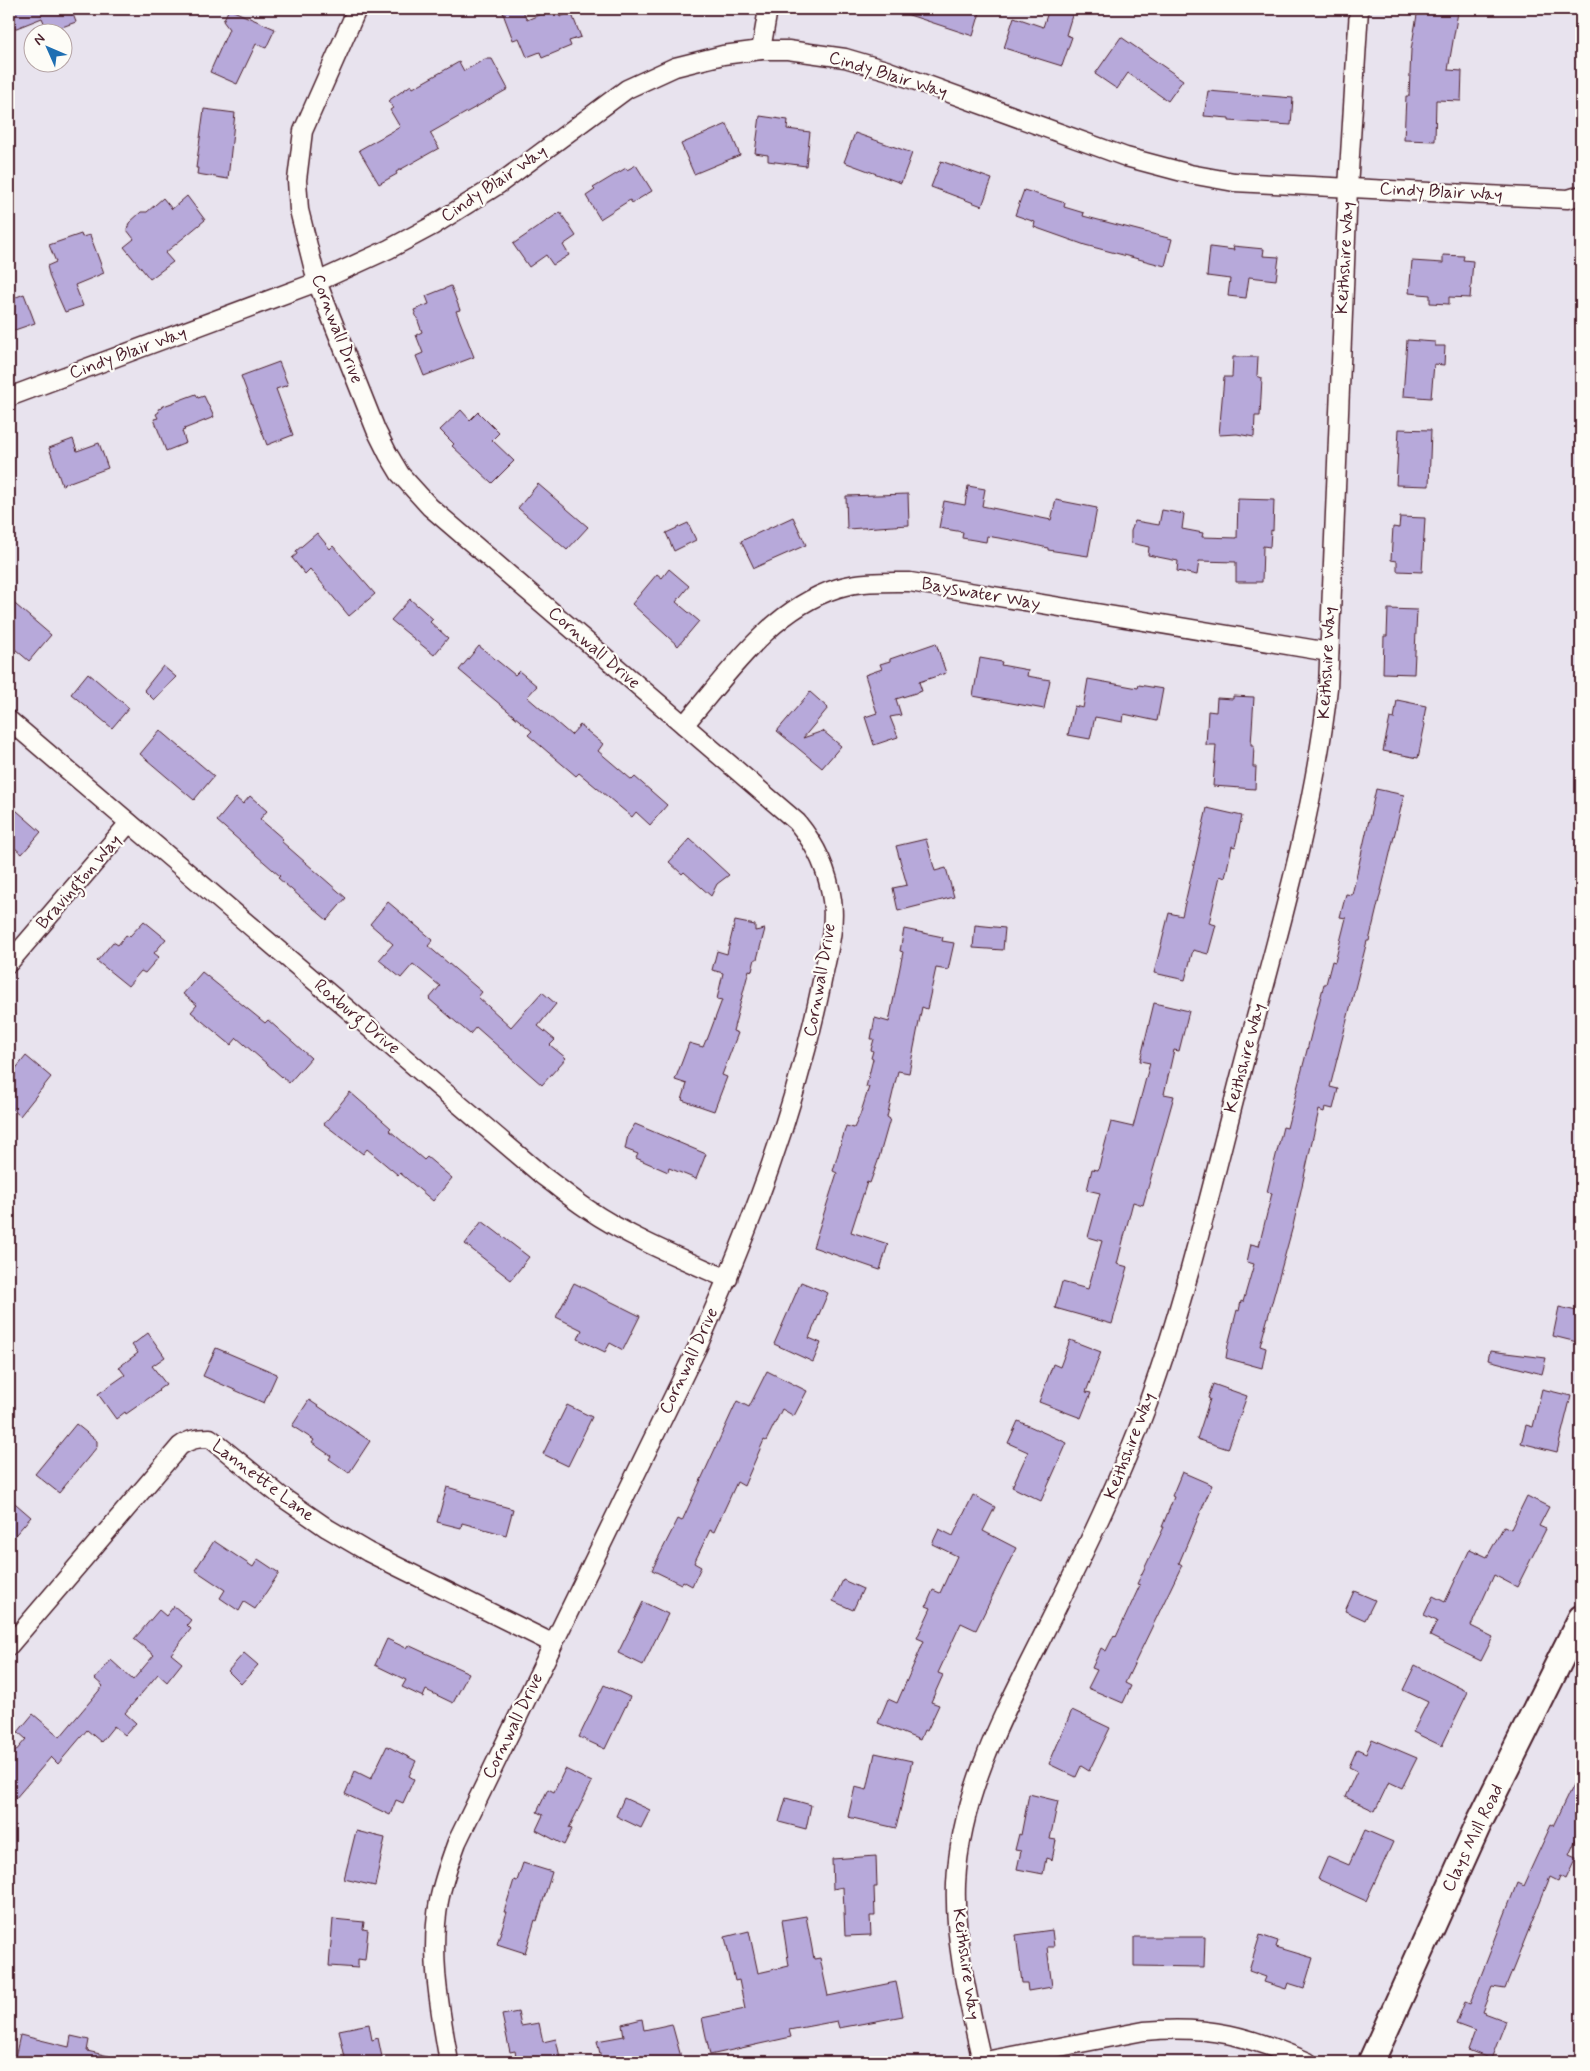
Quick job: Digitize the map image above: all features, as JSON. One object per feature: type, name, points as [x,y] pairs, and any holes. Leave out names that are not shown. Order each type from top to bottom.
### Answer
[{"type":"main road","name":"Clays Mill Road","points":[[1371,2062],[1478,1825],[1581,1618]]},
{"type":"street","name":"Cornwall Drive","points":[[357,9],[303,131],[297,180],[299,210],[317,282],[376,430],[388,454],[413,490],[430,507],[797,822],[820,855],[828,876],[833,902],[830,941],[811,1035],[768,1178],[728,1279],[697,1348],[552,1643],[457,1842],[445,1878],[439,1902],[435,1973],[449,2062]]},
{"type":"street","points":[[761,50],[768,9]]},
{"type":"street","name":"Keithshire Way","points":[[981,2062],[963,1973],[956,1922],[956,1880],[960,1844],[968,1808],[978,1773],[1027,1667],[1101,1518],[1149,1401],[1184,1289],[1276,943],[1309,809],[1323,737],[1328,688],[1348,188],[1359,9]]},
{"type":"street","name":"Cindy Blair Way","points":[[9,397],[317,282],[389,249],[432,226],[499,184],[606,103],[643,81],[675,67],[723,54],[761,50],[788,50],[845,58],[886,70],[1126,157],[1190,174],[1234,182],[1577,200]]},
{"type":"street","name":"Bayswater Way","points":[[684,725],[756,642],[796,609],[814,598],[839,588],[871,582],[910,582],[1329,652]]},
{"type":"street","name":"Roxburg Drive","points":[[9,720],[586,1208],[662,1250],[728,1279]]},
{"type":"street","name":"Bravington Way","points":[[9,963],[129,823]]},
{"type":"street","name":"Lannette Lane","points":[[9,1646],[180,1446],[188,1440],[198,1438],[210,1438],[282,1496],[327,1528],[368,1552],[552,1643]]},
{"type":"street","points":[[981,2062],[1144,2031],[1169,2029],[1225,2033],[1276,2048],[1308,2062]]},
{"type":"building","points":[[9,9],[71,9],[76,22],[44,22],[42,18],[32,22],[22,22],[22,26],[9,31]]},
{"type":"building","points":[[229,9],[275,29],[266,48],[256,44],[237,84],[210,72],[229,29],[223,21]]},
{"type":"building","points":[[513,9],[522,9],[527,20],[553,9],[557,9],[560,17],[571,12],[581,37],[569,41],[571,46],[542,58],[540,52],[527,57],[519,38],[513,40],[503,13]]},
{"type":"building","points":[[900,9],[981,9],[973,36],[900,12]]},
{"type":"building","points":[[1049,9],[1074,9],[1066,35],[1072,37],[1062,66],[1004,48],[1014,17],[1043,27]]},
{"type":"building","points":[[1418,9],[1447,9],[1458,12],[1448,70],[1462,71],[1461,101],[1436,100],[1435,141],[1404,140],[1406,96],[1409,96],[1411,50]]},
{"type":"building","points":[[1121,37],[1183,80],[1168,101],[1128,73],[1117,89],[1095,74]]},
{"type":"building","points":[[485,59],[492,59],[508,89],[430,133],[439,148],[396,172],[397,174],[379,184],[359,150],[400,127],[390,110],[393,108],[388,101],[411,85],[413,88],[459,62],[464,71]]},
{"type":"building","points":[[1208,91],[1293,98],[1291,125],[1229,121],[1229,118],[1204,116]]},
{"type":"building","points":[[204,109],[235,113],[228,179],[197,174],[198,168],[196,168]]},
{"type":"building","points":[[760,116],[788,120],[787,129],[810,132],[806,166],[768,161],[768,155],[755,153]]},
{"type":"building","points":[[727,124],[740,155],[694,174],[681,144]]},
{"type":"building","points":[[855,133],[912,153],[901,183],[844,162]]},
{"type":"building","points":[[941,161],[992,179],[982,206],[931,187]]},
{"type":"building","points":[[636,165],[652,191],[632,203],[630,200],[600,219],[586,196],[595,190],[593,188],[626,168],[627,170]]},
{"type":"building","points":[[1024,190],[1065,203],[1064,207],[1084,213],[1083,216],[1172,239],[1165,266],[1085,245],[1034,227],[1035,222],[1015,215]]},
{"type":"building","points":[[187,196],[205,220],[165,253],[173,262],[150,279],[124,247],[134,239],[127,230],[129,223],[141,212],[147,212],[163,198],[172,209]]},
{"type":"building","points":[[560,212],[576,236],[563,245],[569,255],[553,265],[546,255],[529,267],[513,244]]},
{"type":"building","points":[[81,234],[82,237],[90,235],[104,273],[75,285],[83,306],[65,312],[50,278],[47,266],[56,262],[49,245]]},
{"type":"building","points":[[1233,246],[1264,249],[1263,256],[1279,257],[1276,280],[1249,277],[1246,298],[1228,296],[1230,279],[1207,276],[1210,247],[1234,250]]},
{"type":"building","points":[[1443,255],[1464,256],[1463,260],[1473,261],[1470,298],[1449,297],[1449,304],[1430,303],[1430,295],[1409,293],[1412,261],[1443,263]]},
{"type":"building","points":[[451,286],[460,310],[456,311],[474,357],[424,376],[416,356],[423,353],[416,335],[422,332],[414,310],[429,304],[426,296]]},
{"type":"building","points":[[24,294],[35,323],[9,332],[9,300]]},
{"type":"building","points":[[1407,340],[1435,342],[1435,346],[1445,346],[1444,365],[1434,364],[1431,398],[1403,396]]},
{"type":"building","points":[[1233,357],[1258,357],[1257,376],[1262,378],[1260,416],[1255,416],[1254,437],[1237,434],[1219,435],[1224,377],[1232,377]]},
{"type":"building","points":[[279,362],[288,385],[276,389],[293,435],[267,445],[241,376]]},
{"type":"building","points":[[196,394],[198,398],[204,396],[214,417],[184,429],[182,431],[186,443],[166,451],[154,419],[158,418],[156,414],[159,412],[158,409]]},
{"type":"building","points":[[461,410],[470,420],[478,412],[499,433],[492,440],[514,461],[492,483],[452,446],[454,444],[440,430]]},
{"type":"building","points":[[1399,429],[1431,430],[1429,486],[1396,485]]},
{"type":"building","points":[[73,439],[77,451],[99,443],[108,468],[62,485],[49,448]]},
{"type":"building","points":[[538,484],[588,527],[567,550],[518,508]]},
{"type":"building","points":[[968,486],[985,489],[982,506],[1051,520],[1056,500],[1097,508],[1088,556],[1048,550],[1048,548],[1022,542],[987,536],[986,542],[962,538],[963,532],[939,528],[944,501],[965,505]]},
{"type":"building","points":[[908,494],[909,525],[847,529],[846,496]]},
{"type":"building","points":[[1238,499],[1274,500],[1273,531],[1271,530],[1270,547],[1263,546],[1262,582],[1236,582],[1236,562],[1199,561],[1197,575],[1177,571],[1178,561],[1148,555],[1149,547],[1131,543],[1131,531],[1135,521],[1159,525],[1162,510],[1184,514],[1182,529],[1203,533],[1202,537],[1237,538]]},
{"type":"building","points":[[793,517],[806,545],[754,568],[741,541]]},
{"type":"building","points":[[1400,517],[1425,518],[1422,572],[1397,571],[1397,561],[1391,560],[1393,527],[1399,528]]},
{"type":"building","points":[[688,523],[696,540],[674,551],[666,533]]},
{"type":"building","points":[[317,533],[330,549],[333,546],[375,594],[349,616],[310,569],[305,574],[292,558],[297,554],[296,551]]},
{"type":"building","points":[[669,569],[689,586],[676,602],[699,621],[678,646],[632,604],[657,574],[662,578]]},
{"type":"building","points":[[9,599],[51,635],[29,661],[9,644]]},
{"type":"building","points":[[410,599],[433,619],[430,622],[448,638],[434,655],[391,620]]},
{"type":"building","points":[[1388,609],[1417,610],[1414,674],[1383,673],[1384,636],[1387,636]]},
{"type":"building","points":[[936,643],[946,673],[919,682],[922,691],[896,699],[901,715],[890,717],[898,737],[874,745],[865,717],[877,713],[865,675],[882,669],[880,664],[890,661],[890,659]]},
{"type":"building","points":[[479,646],[515,675],[519,671],[537,686],[527,697],[571,735],[580,725],[603,744],[598,751],[632,780],[635,777],[667,805],[650,825],[636,812],[632,817],[579,773],[576,776],[528,735],[532,731],[459,670]]},
{"type":"building","points":[[980,658],[1002,662],[1001,665],[1028,670],[1027,676],[1050,680],[1044,709],[973,696]]},
{"type":"building","points":[[163,666],[176,677],[154,700],[144,690]]},
{"type":"building","points":[[88,673],[129,708],[112,728],[71,694]]},
{"type":"building","points":[[1088,679],[1138,688],[1139,685],[1163,689],[1157,721],[1124,714],[1123,722],[1095,717],[1090,739],[1068,735],[1074,706],[1083,708]]},
{"type":"building","points":[[810,692],[828,708],[803,738],[823,731],[841,746],[822,768],[777,731]]},
{"type":"building","points":[[1233,696],[1254,697],[1251,745],[1254,745],[1253,767],[1256,767],[1255,789],[1213,786],[1216,745],[1206,745],[1208,711],[1216,712],[1217,698],[1233,699]]},
{"type":"building","points":[[1397,700],[1426,706],[1423,723],[1425,724],[1418,758],[1383,751],[1390,718],[1394,719]]},
{"type":"building","points":[[160,730],[214,776],[194,800],[140,754]]},
{"type":"building","points":[[1376,789],[1404,795],[1369,941],[1367,941],[1330,1087],[1338,1089],[1333,1109],[1325,1107],[1324,1112],[1319,1110],[1293,1226],[1260,1346],[1266,1348],[1262,1368],[1226,1358],[1228,1345],[1237,1310],[1239,1311],[1241,1301],[1243,1302],[1254,1264],[1247,1262],[1251,1244],[1259,1246],[1272,1193],[1267,1192],[1283,1127],[1287,1128],[1324,984],[1326,984],[1332,961],[1335,962],[1346,918],[1340,917],[1346,894],[1352,895]]},
{"type":"building","points":[[250,796],[267,811],[260,819],[283,839],[281,841],[346,898],[327,920],[278,878],[280,876],[217,821],[236,798],[243,804]]},
{"type":"building","points":[[9,804],[41,832],[22,854],[9,843]]},
{"type":"building","points":[[1207,808],[1242,816],[1235,847],[1232,846],[1225,878],[1220,876],[1209,923],[1216,925],[1208,954],[1193,950],[1185,980],[1154,973],[1169,913],[1182,916]]},
{"type":"building","points":[[690,839],[729,875],[717,884],[711,896],[684,872],[682,874],[669,862]]},
{"type":"building","points":[[926,839],[935,871],[946,868],[954,897],[898,911],[893,888],[907,885],[896,846]]},
{"type":"building","points":[[388,902],[433,940],[428,946],[482,992],[478,997],[511,1027],[542,992],[556,1004],[538,1026],[555,1040],[550,1045],[566,1058],[542,1085],[476,1027],[470,1034],[429,999],[440,986],[413,964],[401,978],[379,960],[393,944],[370,924]]},
{"type":"building","points":[[144,921],[166,939],[154,953],[159,957],[145,973],[141,971],[128,986],[97,961],[113,942],[118,945],[126,935],[129,937]]},
{"type":"building","points":[[735,921],[755,925],[755,931],[765,929],[757,959],[755,959],[752,971],[749,970],[733,1031],[738,1033],[722,1075],[727,1077],[714,1111],[682,1100],[687,1084],[675,1080],[689,1043],[703,1047],[707,1040],[722,1000],[717,999],[723,973],[712,970],[717,951],[727,954]]},
{"type":"building","points":[[975,925],[1005,928],[1003,950],[973,948]]},
{"type":"building","points":[[904,929],[943,937],[942,941],[954,943],[948,970],[936,968],[927,1009],[922,1007],[909,1073],[898,1071],[887,1117],[890,1119],[878,1161],[870,1183],[867,1182],[851,1232],[888,1244],[880,1270],[813,1247],[837,1173],[833,1171],[846,1126],[854,1128],[869,1087],[866,1087],[873,1059],[871,1058],[873,1051],[871,1050],[874,1039],[871,1039],[875,1018],[889,1022],[903,952],[900,951]]},
{"type":"building","points":[[202,972],[265,1023],[268,1020],[311,1058],[289,1083],[237,1038],[231,1045],[191,1012],[197,1005],[183,994]]},
{"type":"building","points":[[1154,1003],[1189,1011],[1179,1051],[1174,1050],[1164,1094],[1174,1096],[1156,1160],[1143,1205],[1133,1202],[1117,1264],[1128,1267],[1112,1324],[1055,1308],[1062,1282],[1088,1289],[1102,1241],[1088,1237],[1100,1193],[1087,1190],[1092,1169],[1098,1170],[1111,1122],[1133,1127],[1150,1063],[1140,1061]]},
{"type":"building","points":[[26,1056],[51,1077],[20,1116],[9,1106],[9,1077]]},
{"type":"building","points":[[350,1092],[391,1128],[389,1130],[424,1160],[427,1157],[452,1178],[433,1201],[400,1173],[398,1175],[367,1149],[363,1154],[324,1124]]},
{"type":"building","points":[[635,1124],[706,1154],[696,1179],[669,1168],[668,1172],[636,1158],[638,1154],[625,1149],[628,1135]]},
{"type":"building","points":[[482,1221],[529,1257],[511,1280],[465,1244]]},
{"type":"building","points":[[801,1282],[828,1293],[809,1338],[821,1343],[813,1362],[774,1344]]},
{"type":"building","points":[[574,1283],[640,1316],[623,1350],[610,1343],[605,1352],[578,1339],[582,1330],[556,1317]]},
{"type":"building","points":[[1559,1307],[1581,1312],[1581,1343],[1553,1336]]},
{"type":"building","points":[[148,1333],[165,1357],[152,1366],[166,1384],[159,1391],[116,1419],[98,1394],[125,1375],[119,1367],[138,1353],[132,1345]]},
{"type":"building","points":[[1070,1340],[1101,1352],[1086,1392],[1091,1393],[1081,1418],[1039,1402],[1053,1364],[1060,1367]]},
{"type":"building","points":[[216,1348],[277,1374],[264,1403],[203,1376]]},
{"type":"building","points":[[1490,1351],[1546,1358],[1542,1374],[1488,1360]]},
{"type":"building","points":[[767,1371],[807,1391],[794,1416],[782,1409],[766,1441],[764,1440],[744,1486],[737,1482],[714,1532],[710,1530],[694,1563],[701,1567],[692,1586],[683,1581],[681,1584],[652,1570],[678,1519],[682,1521],[737,1401],[749,1407]]},
{"type":"building","points":[[1213,1384],[1247,1396],[1228,1449],[1197,1439]]},
{"type":"building","points":[[1542,1389],[1571,1396],[1557,1452],[1521,1443],[1526,1425],[1533,1427]]},
{"type":"building","points":[[309,1400],[370,1441],[349,1473],[329,1459],[331,1456],[312,1443],[314,1440],[292,1426]]},
{"type":"building","points":[[567,1405],[592,1417],[568,1466],[543,1454]]},
{"type":"building","points":[[1018,1421],[1067,1443],[1041,1501],[1012,1487],[1028,1452],[1008,1443]]},
{"type":"building","points":[[76,1424],[97,1441],[97,1447],[59,1493],[35,1474]]},
{"type":"building","points":[[1182,1472],[1212,1485],[1179,1563],[1182,1565],[1125,1683],[1131,1686],[1123,1703],[1088,1688],[1097,1670],[1092,1668],[1101,1648],[1106,1651],[1114,1635],[1116,1637],[1140,1585],[1137,1584],[1164,1527],[1162,1527],[1174,1497],[1172,1496]]},
{"type":"building","points":[[447,1487],[471,1494],[470,1497],[513,1509],[506,1535],[462,1523],[461,1528],[437,1522]]},
{"type":"building","points":[[973,1495],[995,1507],[983,1531],[1016,1548],[976,1630],[961,1623],[938,1673],[943,1675],[931,1702],[939,1705],[927,1731],[924,1730],[920,1740],[878,1723],[888,1699],[897,1703],[924,1641],[917,1638],[931,1608],[926,1606],[933,1590],[940,1593],[957,1556],[932,1544],[939,1529],[953,1536]]},
{"type":"building","points":[[1527,1496],[1549,1507],[1539,1526],[1546,1529],[1517,1587],[1494,1575],[1471,1626],[1493,1637],[1481,1661],[1430,1636],[1437,1621],[1424,1615],[1433,1596],[1445,1602],[1470,1549],[1487,1557],[1504,1526],[1511,1529]]},
{"type":"building","points":[[9,1498],[31,1517],[9,1542]]},
{"type":"building","points":[[214,1541],[253,1567],[258,1559],[279,1573],[255,1609],[244,1602],[239,1611],[220,1598],[225,1590],[195,1570]]},
{"type":"building","points":[[843,1580],[863,1589],[853,1610],[833,1601]]},
{"type":"building","points":[[1354,1591],[1375,1600],[1365,1620],[1345,1611]]},
{"type":"building","points":[[643,1602],[668,1614],[643,1665],[618,1653]]},
{"type":"building","points":[[174,1606],[191,1620],[187,1625],[191,1629],[171,1654],[182,1663],[167,1682],[158,1674],[125,1713],[136,1723],[125,1735],[114,1726],[101,1742],[87,1730],[58,1764],[51,1757],[9,1806],[9,1759],[26,1739],[18,1732],[33,1714],[60,1737],[103,1686],[95,1679],[111,1660],[133,1680],[154,1655],[134,1639],[159,1610],[166,1616]]},
{"type":"building","points":[[387,1639],[406,1648],[408,1645],[469,1673],[453,1703],[426,1690],[423,1697],[402,1687],[406,1680],[375,1665]]},
{"type":"building","points":[[244,1653],[258,1665],[241,1684],[228,1671]]},
{"type":"building","points":[[1415,1665],[1468,1692],[1442,1746],[1413,1732],[1428,1702],[1403,1690]]},
{"type":"building","points":[[604,1685],[630,1697],[605,1749],[579,1737]]},
{"type":"building","points":[[1072,1710],[1110,1728],[1089,1771],[1081,1766],[1076,1777],[1049,1764]]},
{"type":"building","points":[[1372,1739],[1417,1758],[1402,1788],[1389,1782],[1375,1811],[1345,1797],[1357,1771],[1349,1767],[1357,1749],[1366,1753]]},
{"type":"building","points":[[387,1746],[416,1761],[409,1776],[414,1779],[403,1803],[396,1800],[390,1815],[345,1794],[355,1771],[371,1779]]},
{"type":"building","points":[[875,1753],[912,1761],[896,1828],[848,1817],[855,1787],[867,1790]]},
{"type":"building","points":[[1581,1768],[1581,1828],[1569,1855],[1576,1858],[1566,1879],[1560,1876],[1558,1881],[1550,1877],[1505,1989],[1492,1987],[1482,2012],[1506,2021],[1491,2059],[1468,2050],[1475,2031],[1456,2024],[1465,2002],[1470,2004],[1517,1883],[1523,1886],[1551,1825],[1553,1826]]},
{"type":"building","points":[[565,1769],[592,1782],[569,1828],[572,1829],[564,1845],[536,1830],[543,1815],[537,1812],[548,1789],[554,1792]]},
{"type":"building","points":[[1029,1794],[1058,1801],[1050,1839],[1056,1840],[1052,1860],[1046,1858],[1043,1874],[1017,1869],[1021,1851],[1015,1850],[1019,1834],[1021,1835]]},
{"type":"building","points":[[624,1798],[650,1810],[641,1828],[616,1816]]},
{"type":"building","points":[[786,1798],[811,1805],[806,1829],[779,1822]]},
{"type":"building","points":[[1365,1830],[1393,1842],[1366,1901],[1318,1879],[1328,1856],[1349,1865]]},
{"type":"building","points":[[356,1831],[385,1838],[375,1886],[344,1879]]},
{"type":"building","points":[[876,1856],[877,1887],[874,1887],[875,1916],[870,1916],[871,1935],[845,1936],[843,1887],[833,1889],[832,1859]]},
{"type":"building","points":[[523,1863],[552,1872],[525,1953],[497,1944],[514,1880],[517,1881]]},
{"type":"building","points":[[806,1916],[814,1959],[820,1958],[828,1996],[896,1982],[903,2016],[839,2028],[837,2021],[789,2030],[791,2037],[710,2055],[702,2018],[745,2009],[739,1980],[735,1981],[725,1937],[749,1931],[758,1973],[789,1966],[782,1920]]},
{"type":"building","points":[[333,1919],[364,1922],[363,1929],[368,1930],[365,1960],[358,1959],[358,1968],[329,1966]]},
{"type":"building","points":[[1052,1930],[1054,1947],[1047,1947],[1052,1987],[1028,1991],[1027,1983],[1022,1983],[1016,1935]]},
{"type":"building","points":[[1260,1935],[1278,1941],[1276,1947],[1313,1958],[1304,1988],[1288,1983],[1286,1989],[1264,1982],[1266,1977],[1249,1971]]},
{"type":"building","points":[[1134,1937],[1205,1937],[1204,1967],[1134,1966]]},
{"type":"building","points":[[518,2012],[521,2026],[539,2023],[543,2042],[556,2039],[561,2062],[517,2062],[515,2051],[510,2052],[502,2015]]},
{"type":"building","points":[[642,2019],[644,2030],[672,2024],[681,2057],[660,2062],[602,2062],[597,2041],[624,2036],[622,2024]]},
{"type":"building","points":[[369,2024],[372,2040],[378,2038],[383,2062],[346,2062],[339,2030]]},
{"type":"building","points":[[20,2035],[69,2047],[71,2036],[89,2040],[87,2051],[109,2056],[108,2062],[14,2062]]}]
